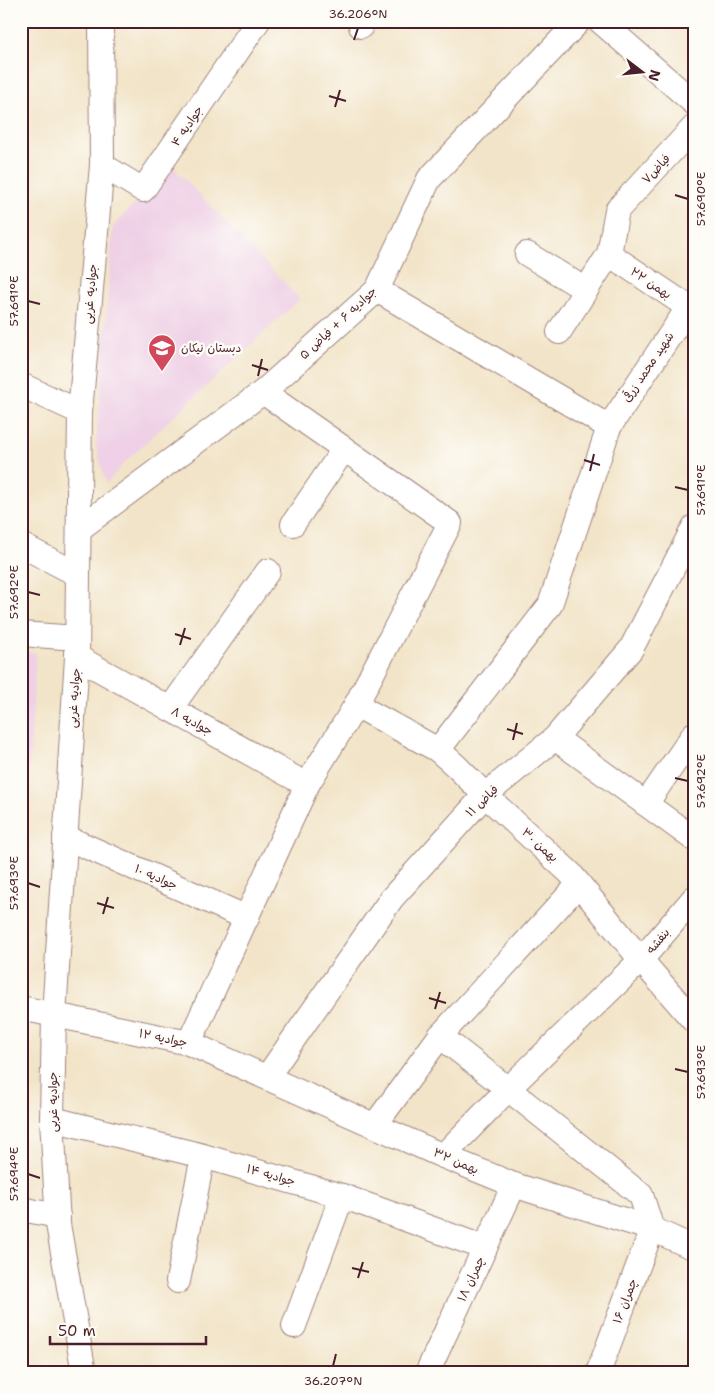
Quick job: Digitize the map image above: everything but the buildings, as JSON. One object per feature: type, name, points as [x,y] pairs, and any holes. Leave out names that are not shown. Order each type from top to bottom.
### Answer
[{"type":"street","name":"جوادیه غربی","points":[[87,1372],[58,1216],[52,1119],[54,1015],[77,648],[80,412],[102,166],[101,21]]},
{"type":"street","name":"جوادیه ۴","points":[[102,166],[143,190],[258,21]]},
{"type":"street","name":"جوادیه ۶ + فیاض ۵","points":[[79,529],[263,392],[376,290],[429,179],[579,21]]},
{"type":"street","points":[[600,21],[694,103]]},
{"type":"street","name":"فیاض۷","points":[[609,254],[617,210],[691,135]]},
{"type":"street","points":[[527,254],[586,290]]},
{"type":"street","points":[[559,332],[609,254]]},
{"type":"street","name":"بهمن ۲۲","points":[[609,254],[691,309]]},
{"type":"street","points":[[376,290],[608,427]]},
{"type":"street","name":"شهید محمد زرقی","points":[[438,750],[550,605],[608,427],[691,309]]},
{"type":"street","points":[[21,385],[80,412]]},
{"type":"street","points":[[189,1043],[307,785],[356,705],[450,523],[263,392]]},
{"type":"street","points":[[292,524],[344,448]]},
{"type":"street","name":"فیاض ۱۱","points":[[267,1077],[392,898],[485,795],[555,738],[631,649],[694,527]]},
{"type":"street","points":[[21,545],[77,574]]},
{"type":"street","points":[[170,709],[268,571]]},
{"type":"street","points":[[21,634],[77,648]]},
{"type":"street","name":"جوادیه ۸","points":[[77,648],[170,709],[307,785]]},
{"type":"street","name":"بهمن ۳۰","points":[[356,705],[438,750],[456,766],[570,873],[694,1021]]},
{"type":"street","points":[[646,804],[694,734]]},
{"type":"street","points":[[555,738],[694,838]]},
{"type":"street","name":"جوادیه ۱۰","points":[[65,837],[247,918]]},
{"type":"street","points":[[375,1125],[440,1036],[579,884]]},
{"type":"street","name":"بنفشه","points":[[443,1156],[508,1089],[641,960],[694,898]]},
{"type":"street","name":"جوادیه ۱۲","points":[[21,1008],[189,1043],[267,1077]]},
{"type":"street","points":[[440,1036],[642,1195],[652,1229]]},
{"type":"street","name":"بهمن ۳۲","points":[[267,1077],[443,1156],[514,1184],[652,1229],[694,1248]]},
{"type":"street","name":"جوادیه ۱۴","points":[[52,1119],[203,1156],[342,1196],[485,1248]]},
{"type":"street","points":[[178,1281],[203,1156]]},
{"type":"street","name":"چمران ۱۸","points":[[427,1373],[514,1184]]},
{"type":"street","points":[[294,1326],[342,1196]]},
{"type":"street","points":[[21,1210],[58,1216]]},
{"type":"street","name":"چمران ۱۶","points":[[598,1373],[652,1229]]},
{"type":"shaded area","name":"دبستان نیکان","points":[[171,165],[300,299],[126,461],[106,484],[96,445],[113,227]]},
{"type":"shaded area","points":[[21,651],[36,653],[21,905]]},
{"type":"place","name":"دبستان نیکان","points":[[162,372]]}]
